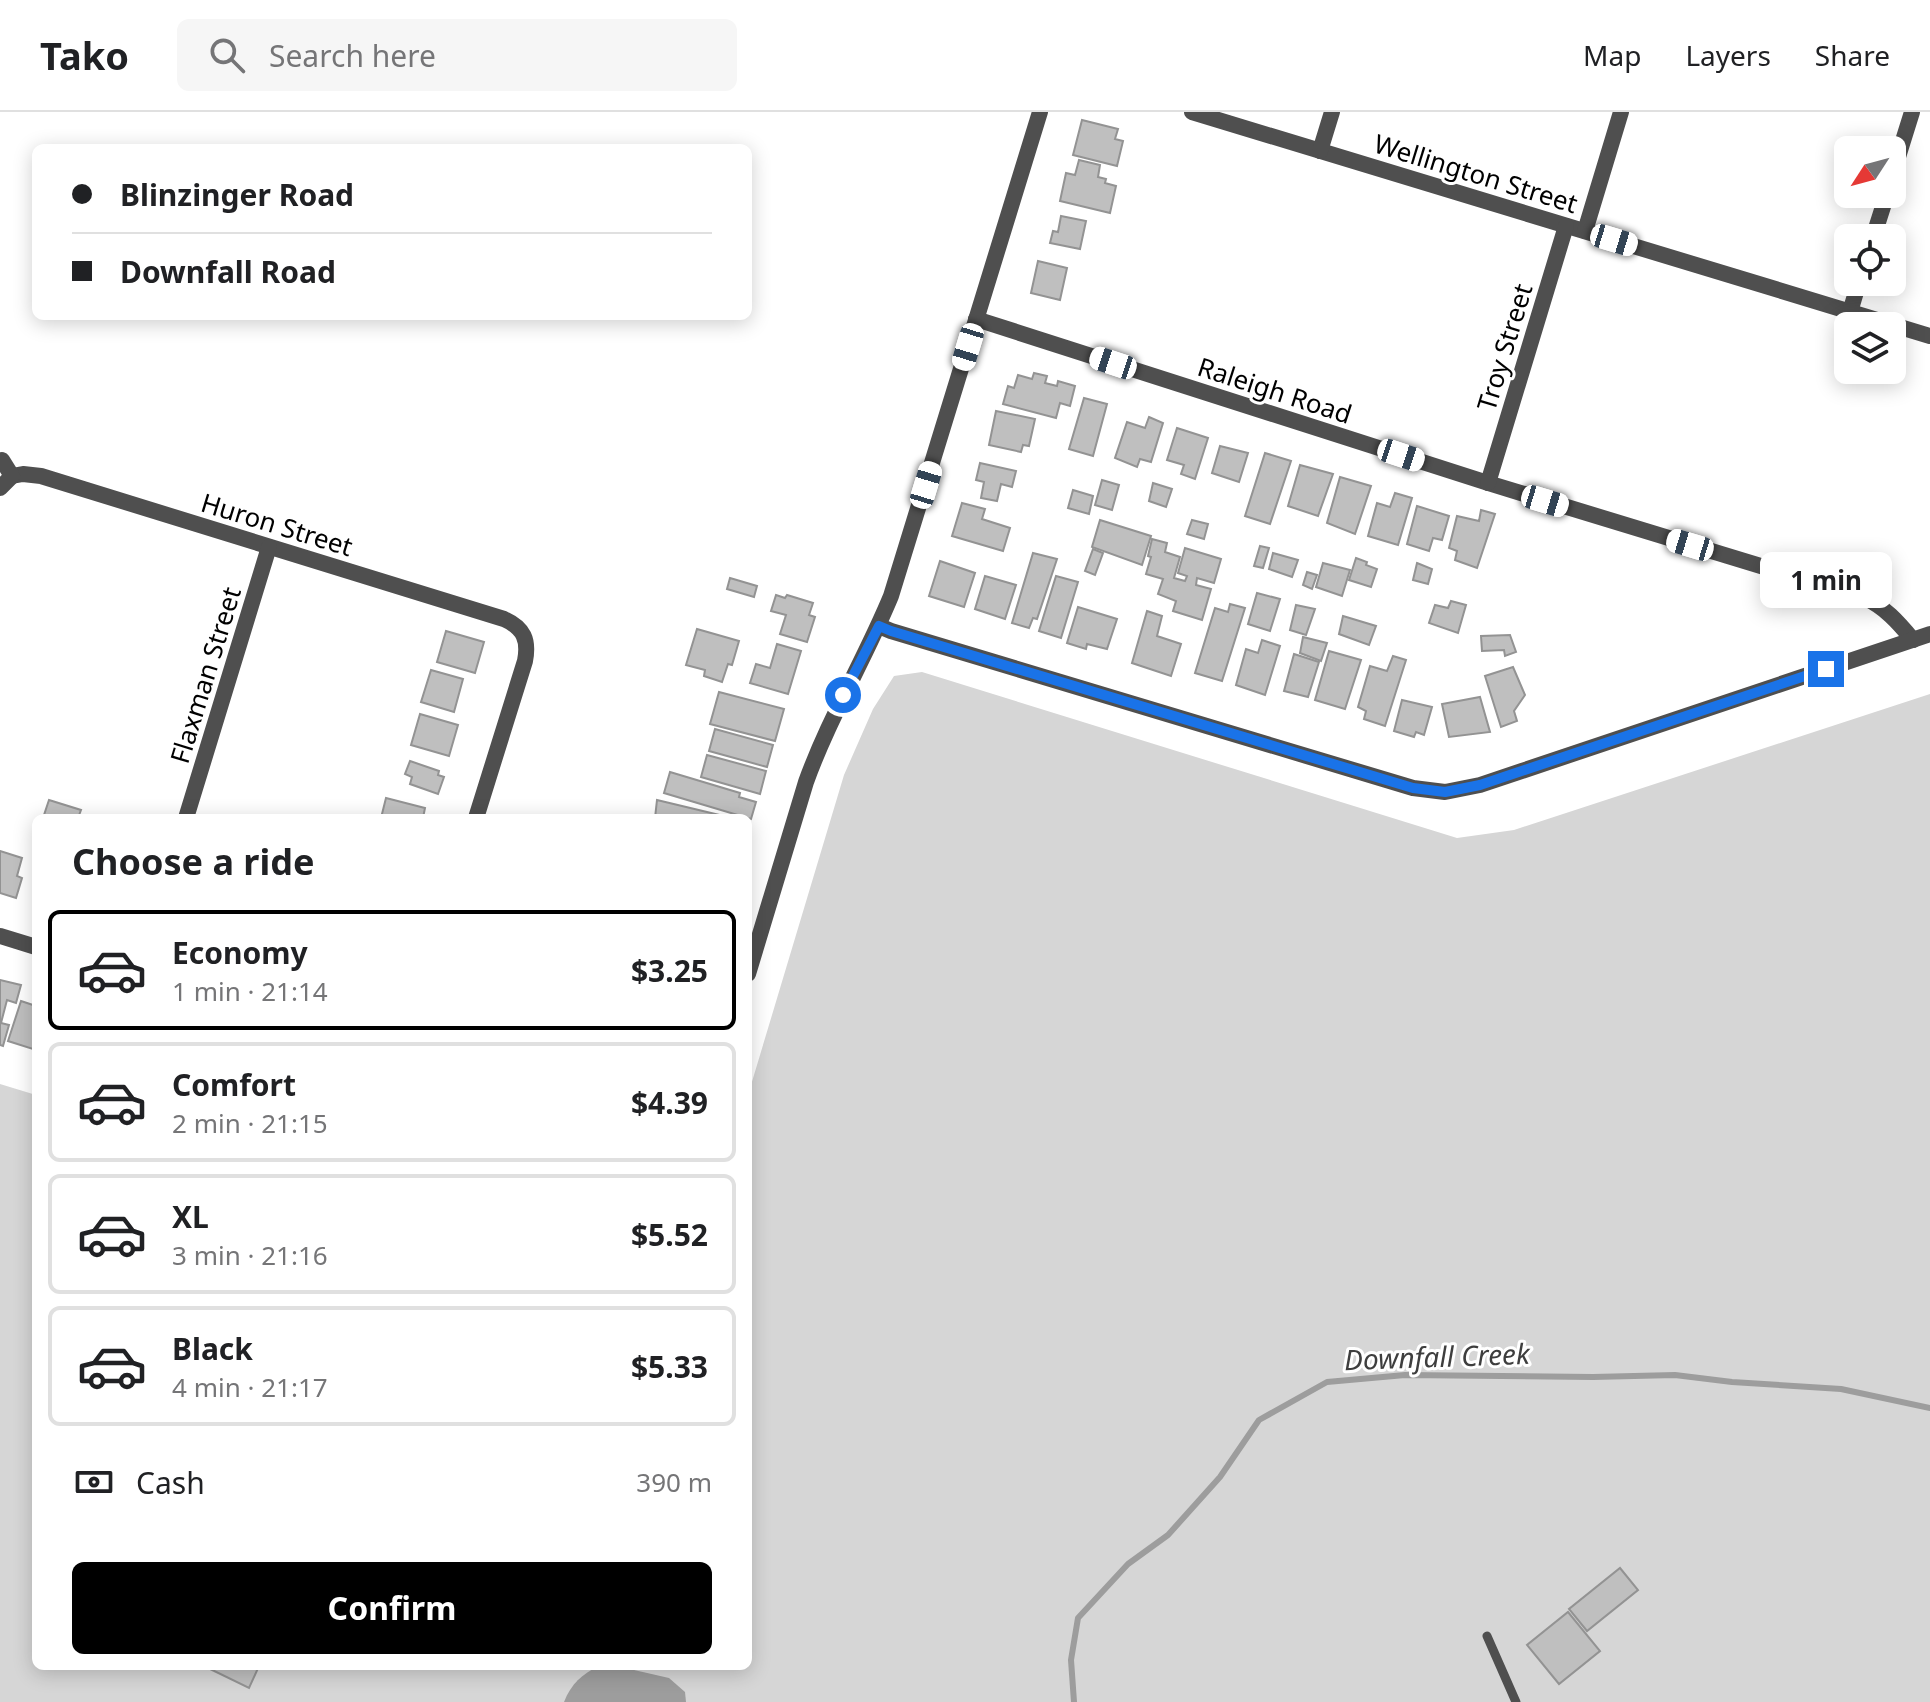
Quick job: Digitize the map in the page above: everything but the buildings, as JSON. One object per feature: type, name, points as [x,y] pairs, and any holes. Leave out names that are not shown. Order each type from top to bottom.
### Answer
[{"type":"street","points":[[752,961],[817,751],[879,626],[901,567],[1040,112]]},
{"type":"street","name":"Wellington Street","points":[[1192,112],[1850,312]]},
{"type":"street","points":[[1320,151],[1332,112]]},
{"type":"street","points":[[1585,231],[1621,112]]},
{"type":"street","points":[[1904,136],[1912,112]]},
{"type":"street","name":"Troy Street","points":[[1488,483],[1566,226]]},
{"type":"street","points":[[1850,312],[1855,296]]},
{"type":"street","name":"Raleigh Road","points":[[976,319],[1488,483],[1863,597],[1888,612],[1913,640]]},
{"type":"street","name":"Wellington Street","points":[[1906,329],[1930,336]]},
{"type":"street","points":[[2,460],[6,482]]},
{"type":"street","name":"Huron Street","points":[[6,482],[23,474],[41,476],[504,619],[518,627],[526,644],[525,661],[477,814]]},
{"type":"street","name":"Flaxman Street","points":[[187,814],[269,547]]},
{"type":"street","points":[[879,626],[1413,788],[1445,792],[1480,785],[1930,634]]},
{"type":"street","points":[[0,936],[32,946]]},
{"type":"lane","points":[[1487,1636],[1516,1702]]},
{"type":"shaded area","points":[[922,672],[1457,838],[1514,830],[1930,694],[1930,1702],[0,1702],[0,1084],[32,1094],[32,1670],[752,1670],[752,1082],[844,775],[873,709],[894,676]]},
{"type":"shaded area","points":[[634,1670],[669,1678],[685,1692],[686,1702],[564,1702],[570,1690],[587,1672]]},
{"type":"waterway","name":"Downfall Creek","points":[[1074,1702],[1071,1660],[1078,1618],[1128,1564],[1168,1535],[1220,1477],[1259,1420],[1327,1382],[1405,1375],[1675,1375],[1841,1389],[1930,1408]]},
{"type":"route","points":[[843,695],[879,626],[1413,788],[1445,792],[1480,785],[1826,669]]}]
